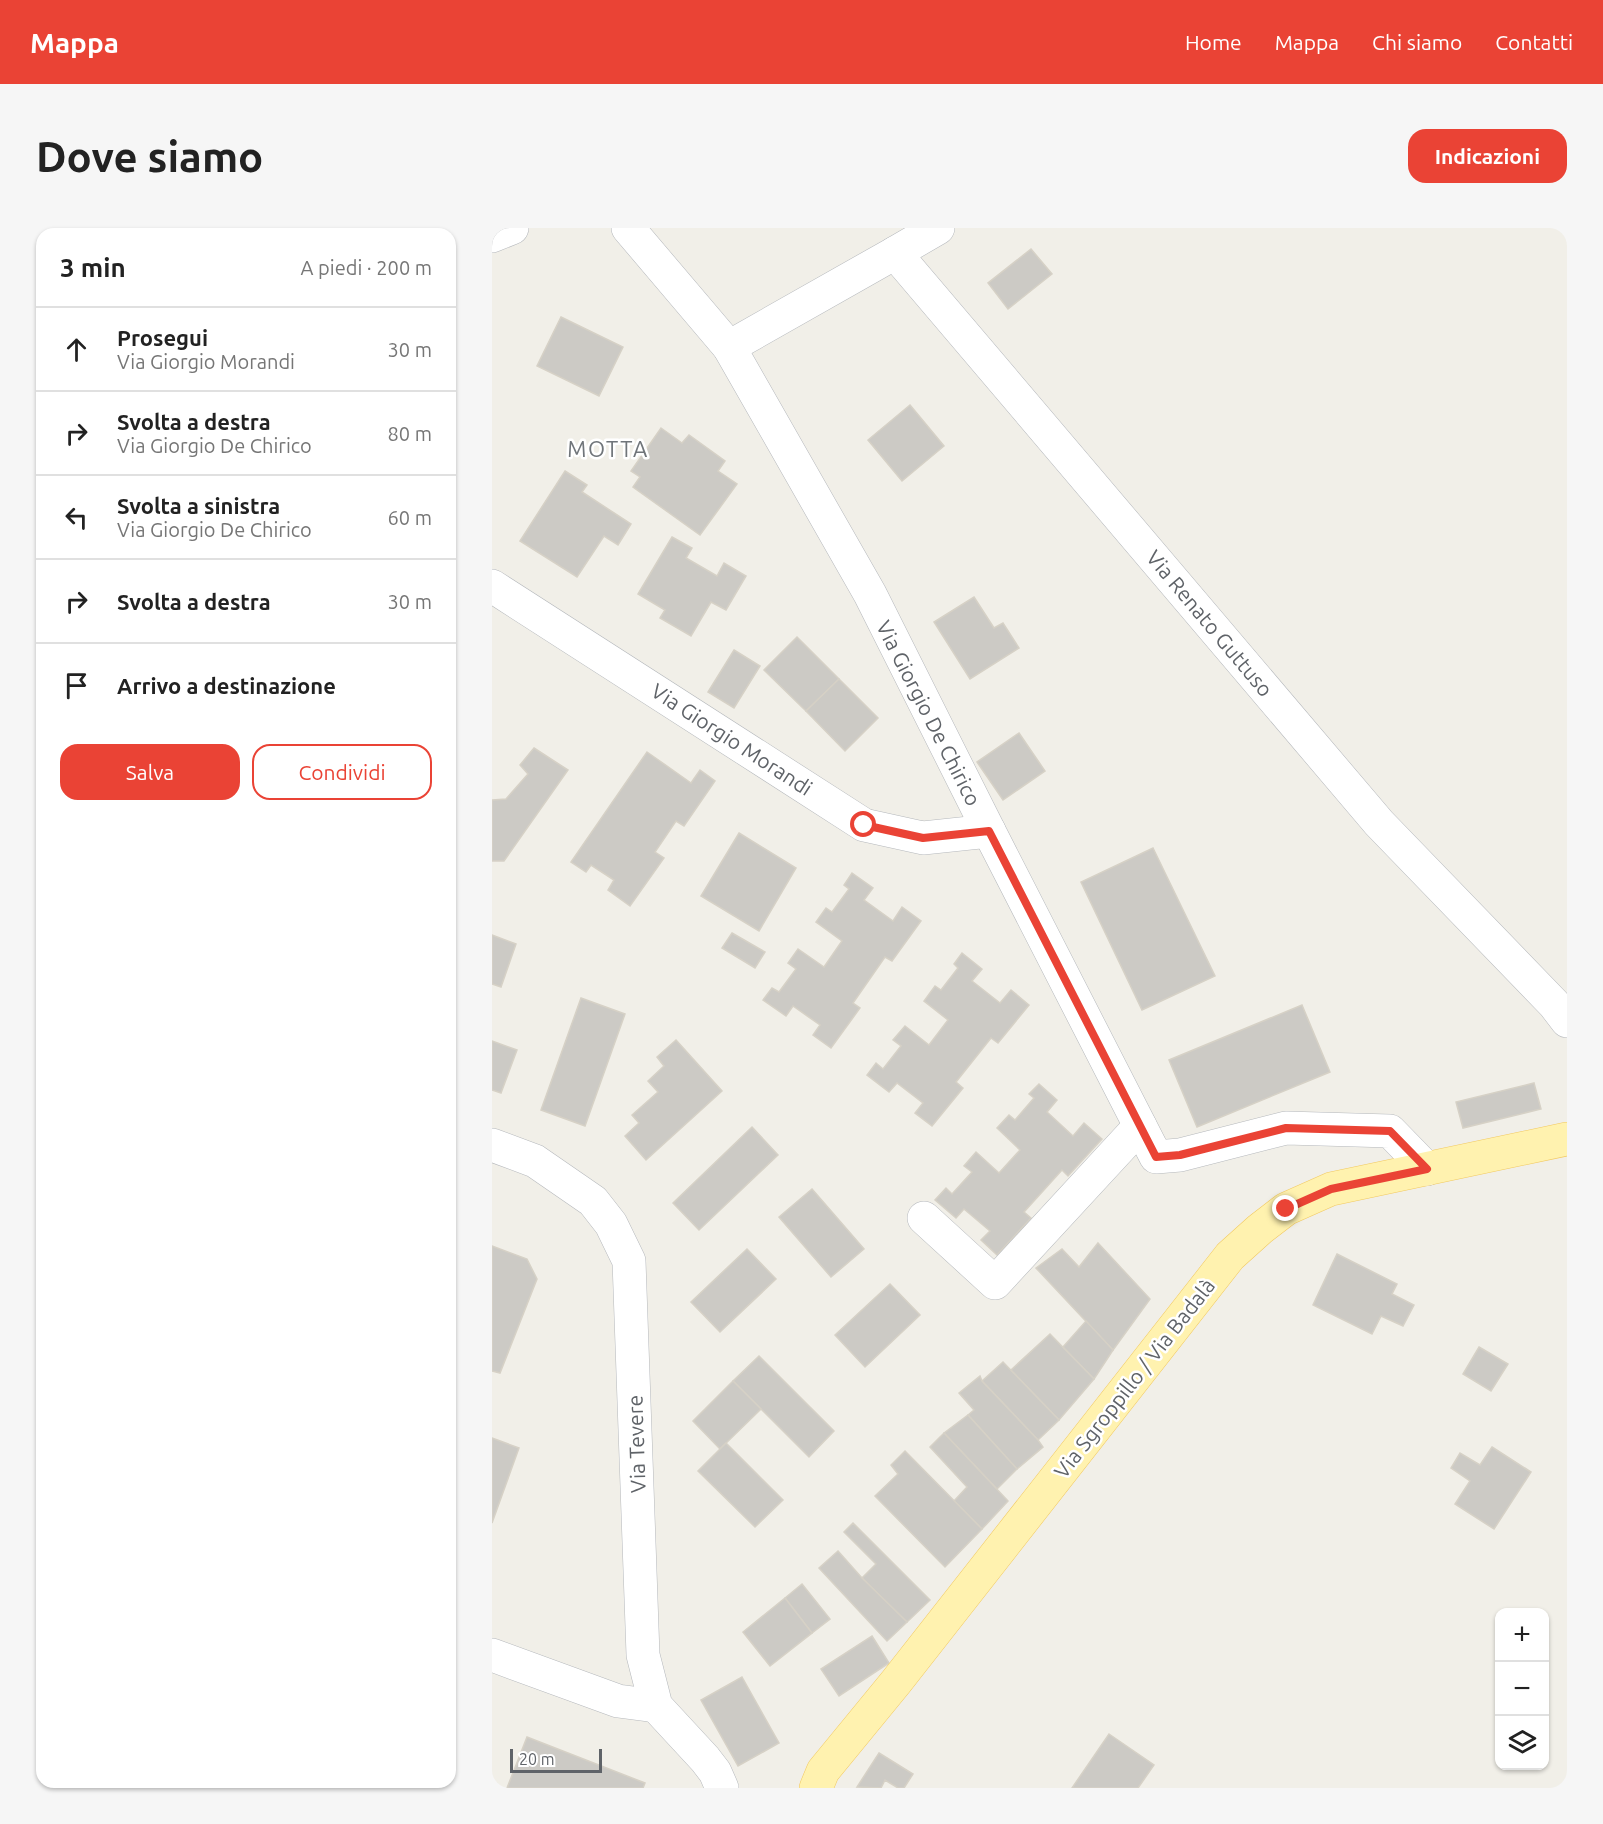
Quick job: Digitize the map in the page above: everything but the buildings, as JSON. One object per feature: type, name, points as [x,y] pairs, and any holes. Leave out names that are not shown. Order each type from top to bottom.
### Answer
[{"type":"main road","name":"Via Sgroppillo / Via Badalà","points":[[816,1788],[823,1771],[896,1682],[1230,1256],[1260,1229],[1286,1209],[1331,1189],[1567,1139]]},
{"type":"street","points":[[492,236],[512,228]]},
{"type":"street","name":"Via Giorgio De Chirico","points":[[628,228],[729,347],[870,594],[1156,1157],[1180,1155],[1286,1128],[1390,1131],[1427,1169]]},
{"type":"street","points":[[729,347],[938,228]]},
{"type":"street","name":"Via Renato Guttuso","points":[[896,253],[1379,823],[1554,1004],[1567,1021]]},
{"type":"street","name":"Via Giorgio Morandi","points":[[492,586],[864,825],[923,838],[989,831]]},
{"type":"street","points":[[924,1218],[995,1283],[1140,1126]]},
{"type":"street","name":"Via Tevere","points":[[492,1145],[535,1161],[594,1200],[611,1224],[629,1261],[643,1655],[656,1706],[705,1759],[715,1772],[722,1788]]},
{"type":"street","points":[[492,1655],[618,1701],[656,1706]]},
{"type":"district","name":"MOTTA","points":[[608,448]]},
{"type":"route","points":[[864,825],[923,838],[989,831],[1156,1157],[1180,1155],[1286,1128],[1390,1131],[1427,1169],[1331,1189],[1286,1209]]}]
